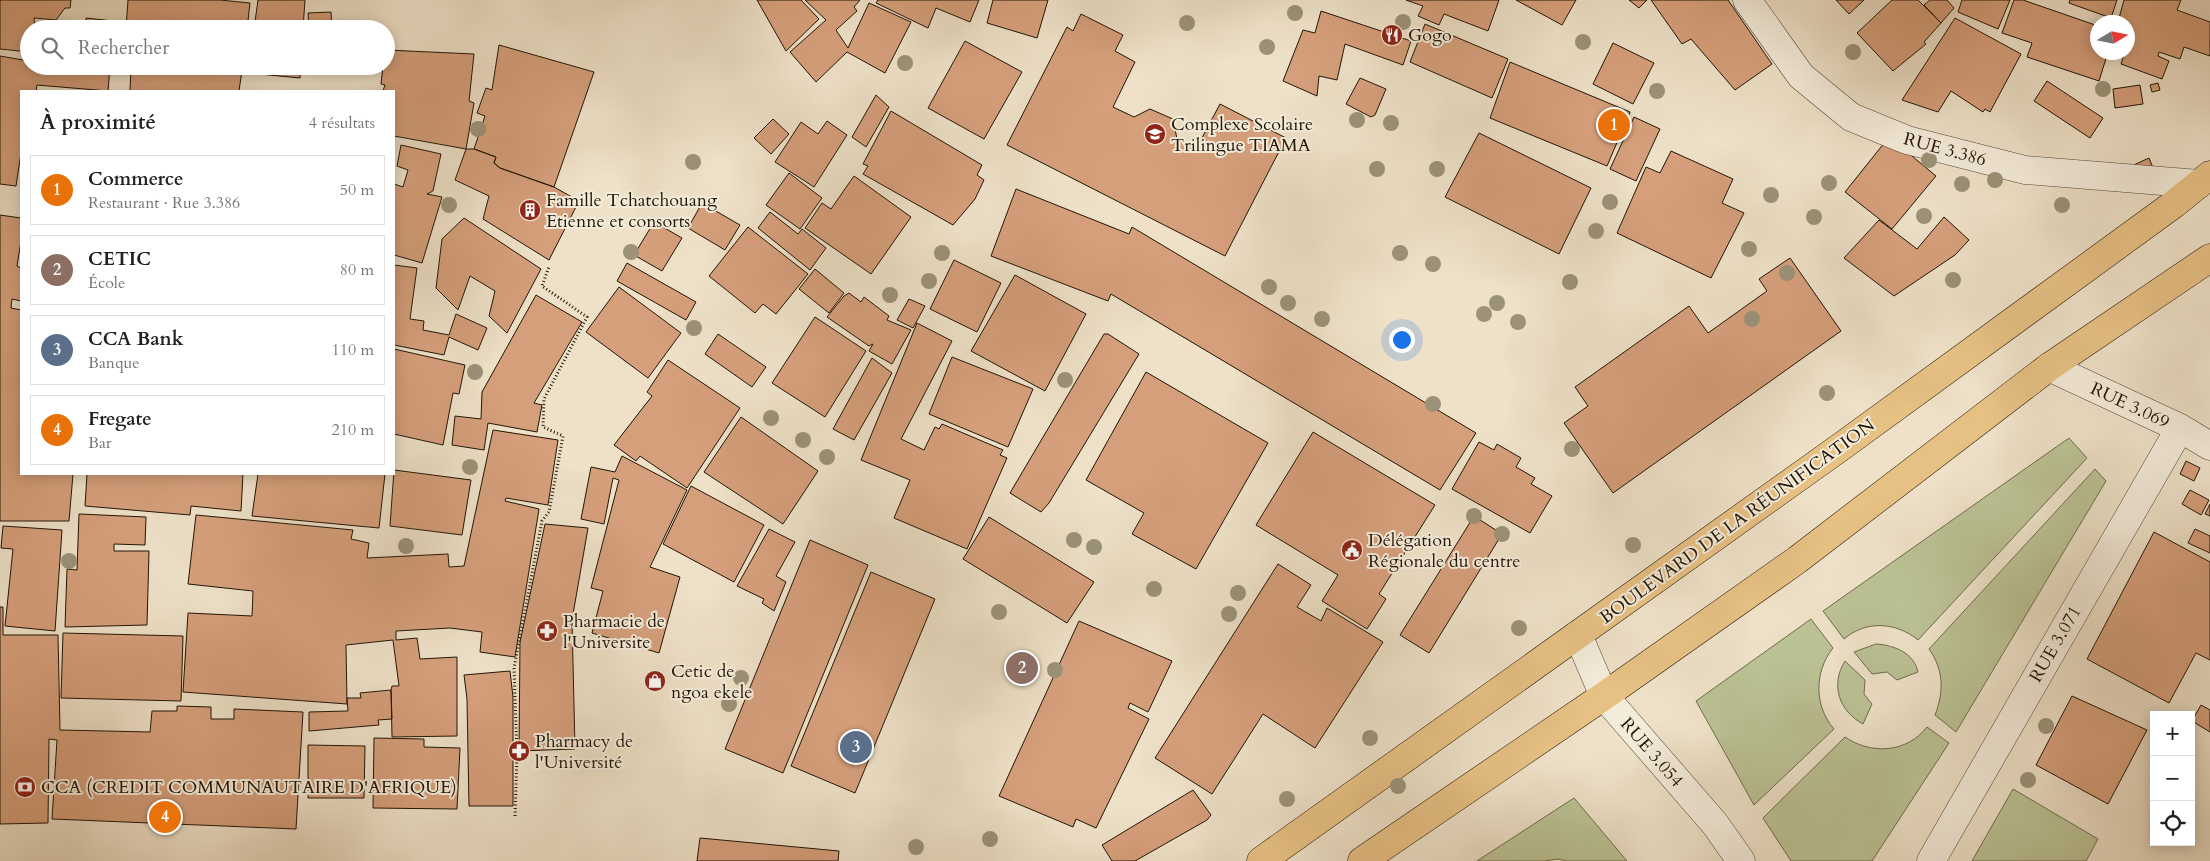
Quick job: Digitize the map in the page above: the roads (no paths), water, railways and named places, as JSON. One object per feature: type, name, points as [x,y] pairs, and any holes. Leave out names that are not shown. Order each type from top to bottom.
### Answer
[{"type":"main road","name":"BOULEVARD DE LA RÉUNIFICATION","points":[[1261,861],[1858,435],[2205,179]]},
{"type":"main road","points":[[1362,861],[1604,696],[1797,560],[2049,366],[2210,258]]},
{"type":"street","name":"RUE 3.386","points":[[1747,0],[1801,76],[1851,117],[1907,140],[2025,170],[2205,179]]},
{"type":"street","name":"RUE 3.069","points":[[2049,366],[2180,428],[2210,446]]},
{"type":"street","name":"RUE 3.071","points":[[1931,861],[2180,428]]},
{"type":"street","name":"RUE 3.054","points":[[1578,635],[1604,696],[1715,824],[1741,861]]},
{"type":"place","name":"Gogo","points":[[1392,35]]},
{"type":"place","name":"Commerce","points":[[1614,125]]},
{"type":"place","name":"Complexe Scolaire Trilingue TIAMA","points":[[1155,134]]},
{"type":"place","name":"Famille Tchatchouang Etienne et consorts","points":[[530,210]]},
{"type":"place","name":"Délégation Régionale du centre","points":[[1352,550]]},
{"type":"place","name":"Pharmacie de l'Universite","points":[[547,631]]},
{"type":"place","name":"CETIC","points":[[1022,668]]},
{"type":"place","name":"Cetic de ngoa ekele","points":[[655,681]]},
{"type":"place","name":"CCA Bank","points":[[856,747]]},
{"type":"place","name":"Pharmacy de l'Université","points":[[519,751]]},
{"type":"place","name":"CCA (CREDIT COMMUNAUTAIRE D'AFRIQUE)","points":[[25,787]]},
{"type":"place","name":"Fregate","points":[[165,817]]}]
